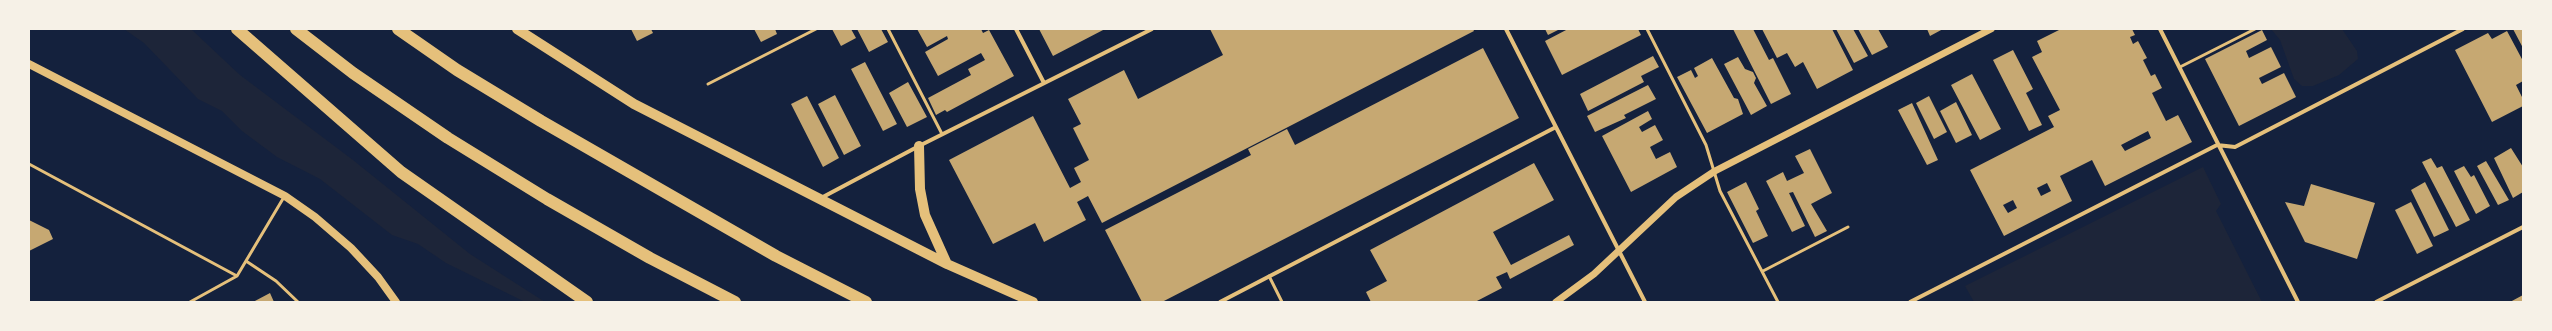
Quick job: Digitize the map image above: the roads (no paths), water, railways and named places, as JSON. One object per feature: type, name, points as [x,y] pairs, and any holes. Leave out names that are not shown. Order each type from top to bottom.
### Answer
[{"type":"highway","points":[[237,29],[401,172],[587,302]]},
{"type":"highway","points":[[296,29],[353,73],[448,138],[554,203],[735,302]]},
{"type":"highway","points":[[398,29],[457,70],[541,121],[776,256],[866,302]]},
{"type":"main road","points":[[517,29],[634,104],[818,200],[947,264],[1033,302]]},
{"type":"main road","points":[[29,64],[285,196],[315,217],[351,248],[378,277],[396,302]]},
{"type":"main road","points":[[919,146],[920,188],[925,215],[947,264]]},
{"type":"street","points":[[1016,29],[1044,83]]},
{"type":"street","points":[[818,200],[942,134],[1143,31],[1152,29]]},
{"type":"street","points":[[1506,29],[1645,302]]},
{"type":"street","points":[[1556,302],[1594,274],[1676,197],[1715,171],[1991,29]]},
{"type":"street","points":[[2160,29],[2217,145],[2298,302]]},
{"type":"street","points":[[1910,302],[2217,145],[2235,147],[2463,29]]},
{"type":"street","points":[[1220,302],[1556,127]]},
{"type":"street","points":[[2376,302],[2523,227]]},
{"type":"lane","points":[[708,84],[816,29]]},
{"type":"lane","points":[[888,29],[942,134]]},
{"type":"lane","points":[[1647,29],[1706,145],[1720,191],[1778,302]]},
{"type":"lane","points":[[2180,67],[2255,29]]},
{"type":"lane","points":[[29,164],[237,276]]},
{"type":"lane","points":[[190,302],[237,276],[285,196]]},
{"type":"lane","points":[[1763,271],[1848,227]]},
{"type":"lane","points":[[246,261],[276,281],[298,302]]},
{"type":"lane","points":[[1269,276],[1282,302]]}]
